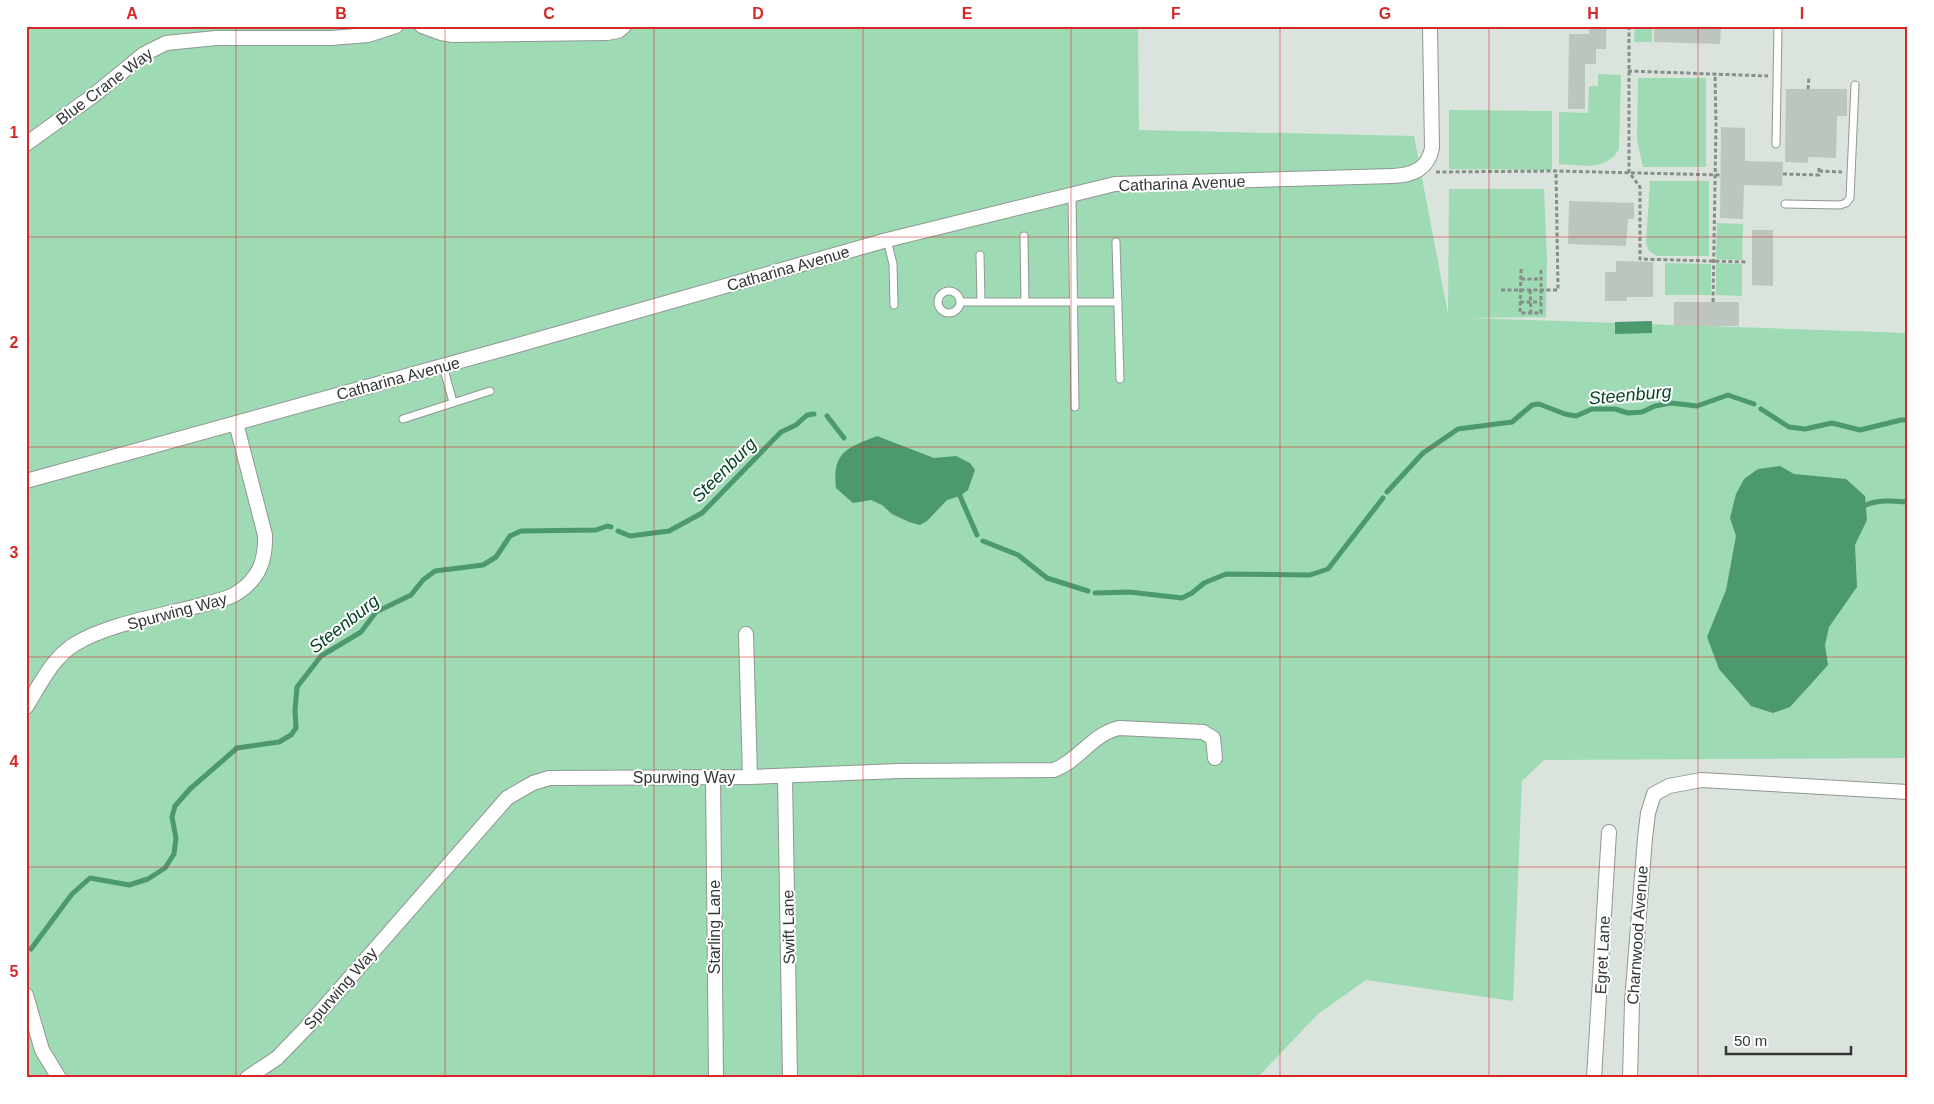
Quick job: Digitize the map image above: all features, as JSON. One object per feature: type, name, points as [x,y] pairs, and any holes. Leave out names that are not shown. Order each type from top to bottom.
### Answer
[{"type":"street","name":"Blue Crane Way","points":[[26,144],[94,95],[144,54],[166,43],[216,38],[331,38],[368,35],[396,26]]},
{"type":"street","points":[[422,26],[441,34],[453,35],[608,33],[618,31],[624,26]]},
{"type":"street","points":[[1425,166],[1432,148],[1430,26]]},
{"type":"street","name":"Catharina Avenue","points":[[26,482],[886,240],[1114,184],[1406,176],[1425,166]]},
{"type":"street","name":"Spurwing Way","points":[[26,706],[56,660],[73,645],[109,630],[236,594],[255,577],[266,552],[265,535],[236,423]]},
{"type":"street","points":[[746,634],[750,777]]},
{"type":"street","name":"Spurwing Way","points":[[247,1078],[277,1058],[306,1028],[501,806],[516,792],[533,783],[549,778],[750,777],[898,771],[1054,770],[1070,762],[1107,731],[1119,728],[1203,732],[1213,738],[1215,758]]},
{"type":"street","name":"Swift Lane","points":[[785,776],[790,1078]]},
{"type":"street","name":"Starling Lane","points":[[713,777],[716,1078]]},
{"type":"street","name":"Charnwood Avenue","points":[[1630,1078],[1632,1002],[1645,838],[1648,813],[1654,794],[1669,786],[1700,780],[1908,792]]},
{"type":"street","name":"Egret Lane","points":[[1594,1078],[1609,832]]},
{"type":"street","points":[[26,995],[42,1050],[59,1078]]},
{"type":"lane","points":[[1776,144],[1778,26]]},
{"type":"lane","points":[[1785,204],[1846,203],[1851,195],[1855,84]]},
{"type":"lane","points":[[1072,194],[1075,407]]},
{"type":"lane","points":[[1024,236],[1026,301]]},
{"type":"lane","points":[[886,240],[892,258],[894,305]]},
{"type":"lane","points":[[1116,242],[1120,379]]},
{"type":"lane","points":[[980,256],[981,301]]},
{"type":"lane","points":[[961,302],[1118,302]]},
{"type":"lane","points":[[443,366],[453,402]]},
{"type":"lane","points":[[403,418],[490,391]]},
{"type":"path","points":[[1629,26],[1629,172],[1640,187],[1640,259],[1746,262]]},
{"type":"path","points":[[1628,71],[1776,76]]},
{"type":"path","points":[[1713,302],[1715,74]]},
{"type":"path","points":[[1808,89],[1809,76]]},
{"type":"path","points":[[1425,166],[1436,172],[1556,171],[1720,175]]},
{"type":"path","points":[[1783,174],[1819,175],[1819,169],[1852,172]]},
{"type":"path","points":[[1501,290],[1558,290],[1556,171]]},
{"type":"path","points":[[1520,269],[1520,313],[1541,313],[1540,269]]},
{"type":"path","points":[[1520,279],[1541,279]]},
{"type":"path","points":[[1530,290],[1531,313]]},
{"type":"path","points":[[1520,302],[1541,302]]},
{"type":"shaded area","points":[[26,26],[1138,26],[1139,130],[1414,136],[1448,314],[1449,189],[1544,189],[1547,258],[1546,317],[1470,318],[1908,333],[1908,758],[1544,760],[1522,781],[1513,1001],[1366,980],[1318,1014],[1257,1078],[26,1078]]},
{"type":"shaded area","points":[[1635,26],[1652,26],[1652,42],[1634,42]]},
{"type":"shaded area","points":[[1598,74],[1621,75],[1619,149],[1607,161],[1592,166],[1559,164],[1559,112],[1588,113],[1589,86],[1598,86]]},
{"type":"shaded area","points":[[1638,78],[1706,78],[1706,167],[1643,167],[1637,140]]},
{"type":"shaded area","points":[[1449,110],[1552,111],[1552,170],[1449,169]]},
{"type":"shaded area","points":[[1650,181],[1709,181],[1709,256],[1657,256],[1649,251],[1646,243]]},
{"type":"shaded area","points":[[1717,223],[1743,224],[1742,260],[1716,259]]},
{"type":"shaded area","points":[[1665,263],[1711,264],[1711,295],[1665,295]]},
{"type":"shaded area","points":[[1716,263],[1742,264],[1742,296],[1716,295]]},
{"type":"shaded area","points":[[1652,321],[1652,333],[1615,334],[1615,322]]},
{"type":"shaded area","points":[[877,436],[934,458],[956,456],[970,463],[975,470],[968,490],[960,496],[947,500],[927,521],[920,525],[892,514],[882,505],[871,500],[853,503],[836,488],[836,466],[839,459],[850,448]]},
{"type":"shaded area","points":[[1780,466],[1794,474],[1846,479],[1865,496],[1867,520],[1855,545],[1857,587],[1829,627],[1825,645],[1828,665],[1790,707],[1773,713],[1751,706],[1719,669],[1707,637],[1726,590],[1736,536],[1730,518],[1736,494],[1744,479],[1758,469]]},
{"type":"building","points":[[1589,26],[1606,26],[1606,49],[1596,49],[1596,64],[1585,64],[1585,109],[1568,109],[1569,34],[1589,34]]},
{"type":"building","points":[[1654,26],[1721,26],[1720,44],[1654,42]]},
{"type":"building","points":[[1786,89],[1847,89],[1847,116],[1837,116],[1836,158],[1808,157],[1808,163],[1785,162]]},
{"type":"building","points":[[1721,127],[1745,128],[1745,161],[1783,162],[1782,186],[1744,185],[1743,219],[1720,218]]},
{"type":"building","points":[[1569,201],[1634,203],[1634,219],[1628,219],[1626,246],[1568,244]]},
{"type":"building","points":[[1752,230],[1773,230],[1773,286],[1752,285]]},
{"type":"building","points":[[1616,261],[1653,262],[1653,297],[1627,297],[1627,301],[1605,301],[1605,272],[1616,272]]},
{"type":"building","points":[[1674,302],[1739,302],[1739,326],[1674,326]]},
{"type":"waterway","name":"Steenburg","points":[[1387,492],[1423,453],[1458,429],[1512,422],[1532,405],[1539,404],[1576,416],[1592,409],[1615,409],[1628,413],[1642,412],[1655,406],[1671,403],[1697,406],[1728,395],[1754,404]]},
{"type":"waterway","name":"Steenburg","points":[[1761,409],[1789,427],[1805,429],[1832,423],[1860,430],[1908,420]]},
{"type":"waterway","name":"Steenburg","points":[[618,531],[630,536],[669,531],[702,513],[781,432],[796,425],[807,415],[814,414]]},
{"type":"waterway","name":"Steenburg","points":[[827,416],[844,438]]},
{"type":"waterway","name":"Steenburg","points":[[960,496],[977,535]]},
{"type":"waterway","name":"Steenburg","points":[[1095,593],[1129,592],[1182,598],[1192,593],[1204,583],[1226,574],[1310,575],[1328,569],[1383,498]]},
{"type":"waterway","points":[[1866,505],[1881,501],[1908,502]]},
{"type":"waterway","name":"Steenburg","points":[[31,949],[72,894],[90,878],[129,885],[148,879],[165,868],[174,854],[176,838],[172,817],[175,806],[190,789],[237,748],[279,742],[291,735],[296,728],[297,687],[321,656],[361,632],[376,612],[411,595],[423,580],[435,571],[483,565],[496,557],[510,536],[521,531],[596,530],[607,526],[611,527]]},
{"type":"waterway","name":"Steenburg","points":[[983,541],[1018,555],[1047,578],[1088,591]]}]
